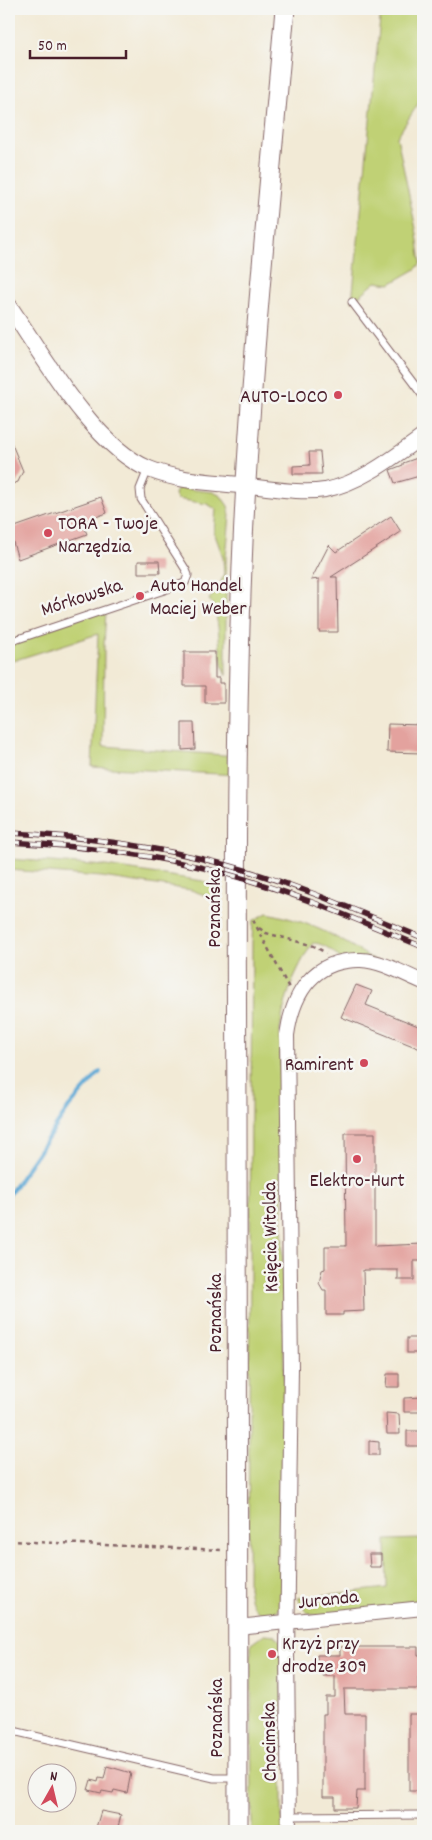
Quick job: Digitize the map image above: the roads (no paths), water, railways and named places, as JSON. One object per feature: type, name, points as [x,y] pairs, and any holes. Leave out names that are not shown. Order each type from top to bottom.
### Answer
[{"type":"main road","name":"Poznańska","points":[[238,1831],[236,848],[240,630],[258,321],[285,9]]},
{"type":"street","points":[[9,306],[97,430],[116,448],[148,469],[192,480],[247,486],[324,490],[346,483],[366,473],[423,436]]},
{"type":"street","name":"Księcia Witolda","points":[[287,1622],[290,1369],[287,1035],[291,1011],[300,990],[317,973],[345,962],[362,960],[384,966],[423,982]]},
{"type":"street","name":"Juranda","points":[[238,1627],[423,1608]]},
{"type":"street","name":"Chocimska","points":[[287,1622],[289,1831]]},
{"type":"lane","points":[[352,302],[423,396]]},
{"type":"lane","name":"Mórkowska","points":[[9,642],[185,583],[188,575],[186,570],[141,499],[140,489],[148,469]]},
{"type":"lane","name":"Poznańska","points":[[9,1730],[214,1778],[238,1778]]},
{"type":"lane","points":[[289,1816],[423,1815]]},
{"type":"waterway","points":[[9,1195],[69,1107],[100,1072]]},
{"type":"railway","points":[[9,833],[119,843],[200,858],[252,872],[302,889],[423,938]]},
{"type":"railway","points":[[9,842],[119,852],[200,867],[252,881],[302,898],[423,947]]},
{"type":"place","name":"AUTO-LOCO","points":[[338,395]]},
{"type":"place","name":"TORA - Twoje Narzędzia","points":[[48,533]]},
{"type":"place","name":"Auto Handel Maciej Weber","points":[[140,596]]},
{"type":"place","name":"Ramirent","points":[[364,1063]]},
{"type":"place","name":"Elektro-Hurt","points":[[357,1159]]},
{"type":"place","name":"Krzyż przy drodze 309","points":[[272,1654]]}]
